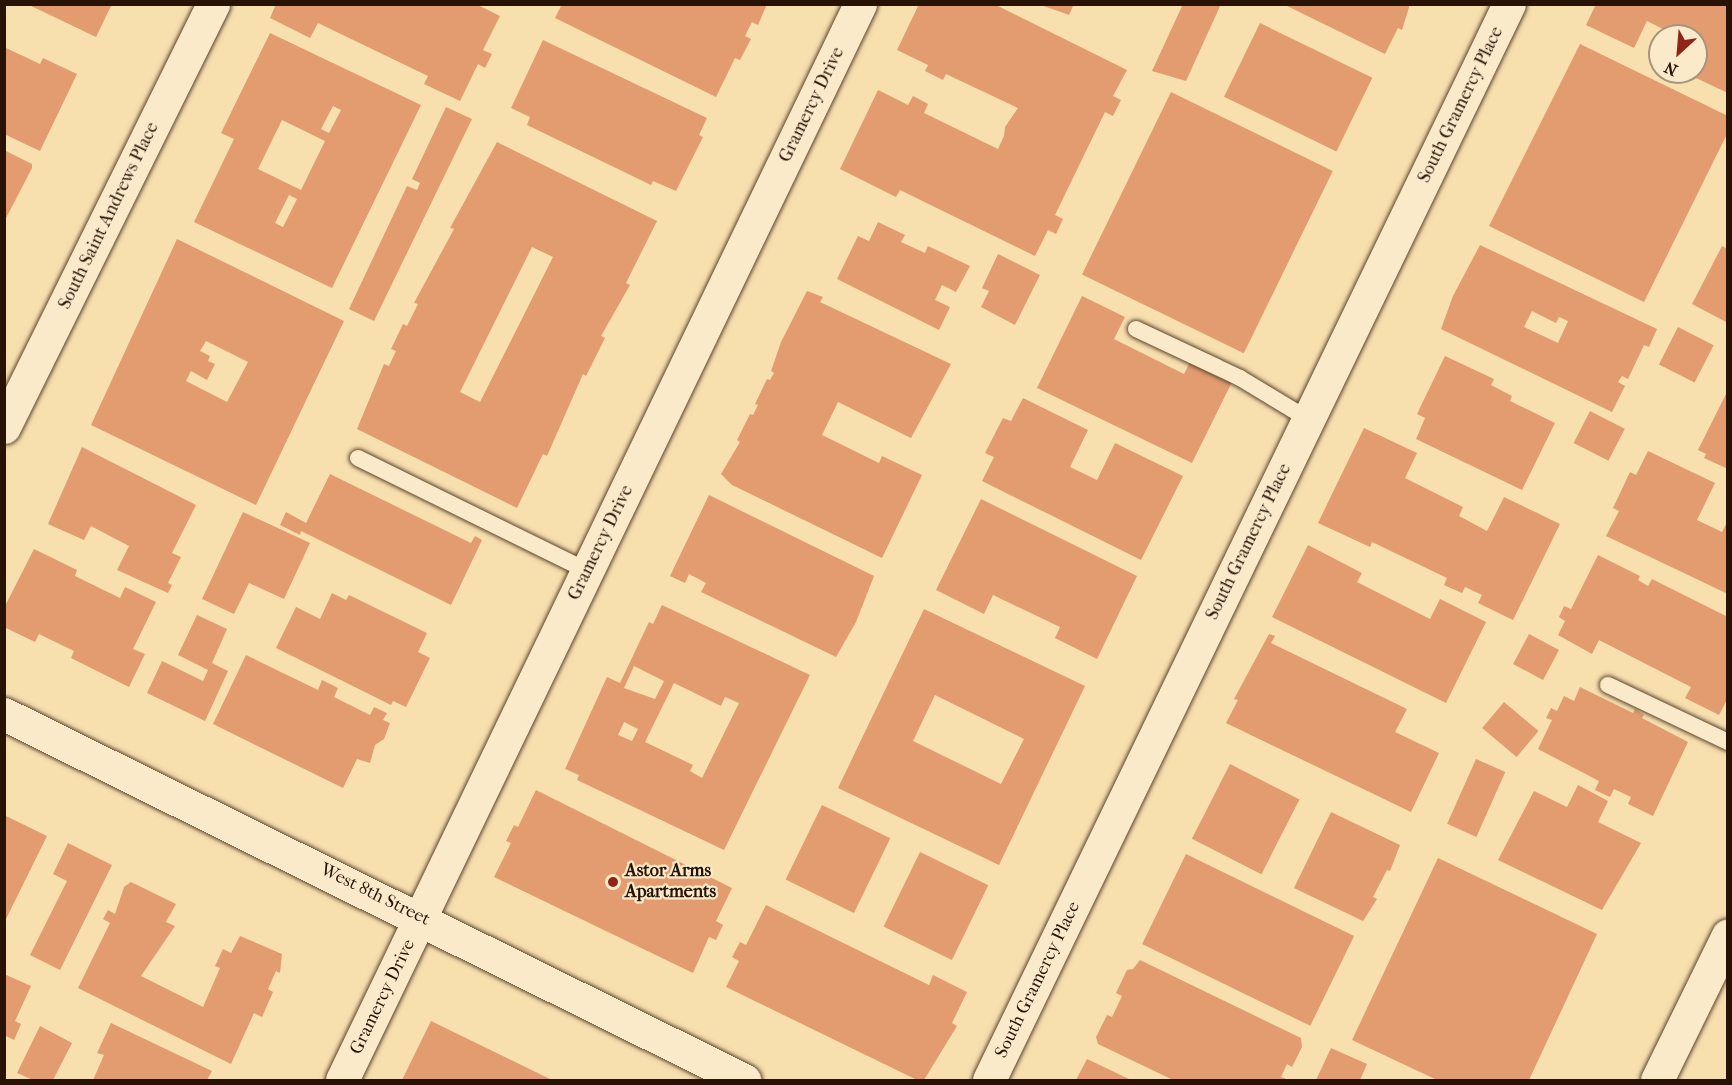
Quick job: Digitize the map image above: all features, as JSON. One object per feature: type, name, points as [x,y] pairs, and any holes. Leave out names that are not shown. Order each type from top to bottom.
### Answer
[{"type":"street","name":"South Saint Andrews Place","points":[[4,427],[213,4]]},
{"type":"street","name":"Gramercy Drive","points":[[342,1080],[860,4]]},
{"type":"street","name":"South Gramercy Place","points":[[989,1080],[1509,4]]},
{"type":"street","name":"West 8th Street","points":[[4,714],[421,918],[744,1080]]},
{"type":"street","points":[[1657,1080],[1728,934]]},
{"type":"lane","points":[[1136,329],[1240,378],[1308,420]]},
{"type":"lane","points":[[358,458],[588,571]]},
{"type":"lane","points":[[1608,685],[1728,742]]},
{"type":"building","points":[[27,4],[112,4],[96,37]]},
{"type":"building","points":[[276,4],[476,4],[500,16],[483,50],[492,54],[485,68],[478,64],[460,101],[424,84],[428,76],[318,23],[310,38],[270,18]]},
{"type":"building","points":[[562,4],[767,4],[758,25],[752,22],[745,36],[751,39],[740,60],[735,58],[716,97],[555,18]]},
{"type":"building","points":[[919,4],[994,4],[1127,70],[1113,96],[1121,100],[1113,116],[1105,112],[1055,215],[1063,219],[1056,234],[1048,230],[1035,256],[900,190],[896,197],[840,169],[878,90],[908,105],[913,96],[928,104],[924,113],[998,149],[1005,127],[1018,108],[946,74],[943,80],[925,71],[928,65],[897,50]]},
{"type":"building","points":[[1038,4],[1074,4],[1069,15]]},
{"type":"building","points":[[1183,4],[1221,4],[1186,81],[1152,71]]},
{"type":"building","points":[[1283,4],[1410,4],[1402,30],[1398,28],[1385,54]]},
{"type":"building","points":[[1596,4],[1728,4],[1728,93],[1708,84],[1708,24],[1653,24],[1647,21],[1634,48],[1586,25]]},
{"type":"building","points":[[1260,23],[1372,78],[1336,151],[1224,97]]},
{"type":"building","points":[[270,33],[421,105],[332,288],[194,222],[234,139],[221,133]],"holes":[[[333,106],[341,110],[329,133],[321,129]],[[282,120],[325,141],[301,190],[258,169]],[[289,195],[297,199],[283,227],[275,223]]]},
{"type":"building","points":[[543,40],[707,118],[699,135],[703,137],[676,191],[653,181],[651,185],[527,125],[530,117],[511,108]]},
{"type":"building","points":[[1580,44],[1648,77],[1648,84],[1662,84],[1728,116],[1728,132],[1644,302],[1489,226]]},
{"type":"building","points":[[4,47],[40,64],[43,58],[77,74],[40,151],[4,134]]},
{"type":"building","points":[[1171,92],[1333,171],[1244,353],[1082,274]]},
{"type":"building","points":[[446,107],[472,119],[374,321],[349,309],[407,186],[417,190],[420,183],[412,179]]},
{"type":"building","points":[[497,142],[657,221],[626,283],[630,285],[601,336],[605,338],[586,376],[583,374],[547,456],[543,454],[517,508],[357,429],[384,364],[389,366],[396,351],[391,349],[403,324],[407,326],[418,304],[414,303],[454,229],[450,228]],"holes":[[[532,247],[553,257],[480,402],[460,392]]]},
{"type":"building","points":[[4,150],[32,164],[32,168],[4,222]]},
{"type":"building","points":[[878,222],[905,235],[901,242],[925,253],[928,246],[970,266],[956,292],[942,285],[935,300],[950,307],[939,330],[837,279],[858,236],[869,241]]},
{"type":"building","points":[[177,239],[344,321],[256,505],[91,425]],"holes":[[[206,341],[248,362],[227,402],[186,381],[191,371],[207,380],[215,364],[208,361],[210,356],[200,351]]]},
{"type":"building","points":[[1480,245],[1657,329],[1649,347],[1644,345],[1628,379],[1622,376],[1618,382],[1625,386],[1612,412],[1441,329],[1453,296]],"holes":[[[1532,311],[1556,323],[1559,317],[1568,321],[1558,343],[1524,327]]]},
{"type":"building","points":[[1722,246],[1728,249],[1728,323],[1692,304]]},
{"type":"building","points":[[998,254],[1040,275],[1015,325],[981,307],[989,291],[982,288]]},
{"type":"building","points":[[807,291],[823,297],[820,302],[951,364],[911,438],[838,402],[822,435],[879,463],[882,456],[922,475],[882,558],[732,485],[721,474],[740,442],[737,440],[750,414],[753,415],[758,405],[755,404],[767,379],[770,380],[774,373],[771,371],[781,342]]},
{"type":"building","points":[[1082,296],[1125,317],[1114,339],[1184,374],[1191,360],[1233,380],[1192,463],[1037,388]]},
{"type":"building","points":[[1678,327],[1714,345],[1695,383],[1659,364]]},
{"type":"building","points":[[1445,356],[1494,379],[1491,385],[1512,396],[1510,401],[1555,423],[1522,490],[1416,439],[1425,418],[1417,414]]},
{"type":"building","points":[[1728,390],[1728,469],[1704,458],[1706,454],[1698,450]]},
{"type":"building","points":[[1023,398],[1088,430],[1070,467],[1097,480],[1115,443],[1183,476],[1141,560],[982,481],[994,457],[985,453],[1003,418],[1011,421]]},
{"type":"building","points":[[1590,411],[1625,429],[1608,461],[1574,443]]},
{"type":"building","points":[[1364,428],[1417,453],[1405,478],[1463,507],[1459,516],[1487,531],[1504,497],[1560,524],[1513,620],[1478,603],[1482,595],[1465,587],[1462,593],[1444,585],[1447,578],[1372,542],[1370,547],[1318,523]]},
{"type":"building","points":[[82,447],[196,505],[172,553],[181,557],[168,583],[172,585],[168,593],[117,570],[129,546],[91,526],[84,540],[48,524]]},
{"type":"building","points":[[1648,451],[1715,483],[1697,520],[1722,532],[1728,520],[1728,594],[1606,536],[1619,511],[1613,508],[1630,472],[1636,475]]},
{"type":"building","points":[[330,474],[471,543],[475,536],[482,540],[451,605],[301,531],[300,535],[280,525],[286,512],[306,523]]},
{"type":"building","points":[[709,495],[874,576],[856,622],[836,657],[701,592],[706,583],[689,574],[685,583],[670,576]]},
{"type":"building","points":[[981,499],[1137,576],[1097,659],[1055,638],[1060,627],[993,595],[984,614],[936,590]]},
{"type":"building","points":[[243,512],[310,543],[284,599],[249,583],[234,614],[202,599]]},
{"type":"building","points":[[1308,545],[1362,573],[1357,582],[1430,619],[1440,599],[1486,622],[1446,703],[1272,617]]},
{"type":"building","points":[[34,549],[77,570],[75,576],[120,598],[125,587],[156,602],[133,649],[145,654],[129,687],[71,658],[74,651],[39,634],[35,642],[4,627],[4,608]]},
{"type":"building","points":[[1598,555],[1640,576],[1638,580],[1648,586],[1652,579],[1728,617],[1728,698],[1719,715],[1685,698],[1691,687],[1599,640],[1592,654],[1558,635],[1565,621],[1559,617],[1564,606],[1571,609]]},
{"type":"building","points":[[332,593],[346,600],[349,595],[427,633],[418,652],[430,658],[406,707],[393,701],[391,705],[276,648],[296,607],[320,619]]},
{"type":"building","points":[[662,605],[810,675],[724,850],[577,780],[579,775],[565,769],[607,677],[620,683],[649,622],[653,624]],"holes":[[[634,666],[664,681],[655,699],[624,688]],[[674,683],[721,706],[725,697],[739,703],[702,778],[690,771],[693,765],[645,742]],[[624,722],[638,729],[632,741],[618,735]]]},
{"type":"building","points":[[924,609],[1085,686],[999,865],[838,788]],"holes":[[[935,695],[1024,739],[1001,784],[913,741]]]},
{"type":"building","points":[[197,615],[227,629],[212,663],[228,671],[205,721],[147,693],[162,661],[203,681],[208,670],[178,655]]},
{"type":"building","points":[[1269,634],[1275,636],[1271,643],[1407,709],[1395,732],[1439,753],[1411,812],[1226,723],[1238,700],[1234,699]]},
{"type":"building","points":[[1529,634],[1559,650],[1543,680],[1513,664]]},
{"type":"building","points":[[246,655],[318,690],[322,680],[338,688],[334,697],[370,715],[374,707],[387,713],[383,720],[390,723],[384,739],[375,745],[370,763],[357,759],[343,788],[213,724]]},
{"type":"building","points":[[1580,687],[1633,713],[1635,709],[1644,715],[1642,718],[1688,742],[1653,816],[1628,804],[1631,797],[1614,789],[1610,797],[1595,790],[1599,781],[1538,749],[1552,720],[1546,718],[1551,708],[1557,711],[1564,696],[1574,701]]},
{"type":"building","points":[[1504,702],[1538,731],[1517,757],[1482,728]]},
{"type":"building","points":[[1476,759],[1505,772],[1476,837],[1447,824]]},
{"type":"building","points":[[1230,764],[1299,799],[1261,874],[1192,839]]},
{"type":"building","points":[[1578,785],[1608,801],[1598,822],[1641,843],[1602,910],[1498,860],[1534,791],[1567,807]]},
{"type":"building","name":"Astor Arms Apartments","points":[[536,790],[732,888],[716,921],[723,925],[716,940],[709,937],[693,973],[494,877],[511,843],[506,841],[514,825],[518,827]]},
{"type":"building","points":[[822,805],[890,838],[854,913],[786,880]]},
{"type":"building","points":[[1331,812],[1400,845],[1390,871],[1387,870],[1373,897],[1377,899],[1363,921],[1294,888]]},
{"type":"building","points":[[4,815],[47,836],[4,923]]},
{"type":"building","points":[[68,843],[112,865],[60,970],[30,955],[67,881],[53,874]]},
{"type":"building","points":[[920,852],[988,885],[952,960],[884,927]]},
{"type":"building","points":[[1186,854],[1354,936],[1310,1026],[1142,944]]},
{"type":"building","points":[[1438,858],[1597,934],[1529,1080],[1437,1080],[1352,1040]]},
{"type":"building","points":[[131,882],[176,904],[166,922],[175,926],[141,976],[203,1007],[220,968],[215,966],[223,949],[231,953],[240,936],[282,954],[280,973],[276,971],[268,989],[273,992],[262,1017],[254,1013],[231,1064],[78,988],[110,923],[103,919],[108,910],[115,914],[124,887]]},
{"type":"building","points":[[766,905],[929,985],[933,975],[967,992],[952,1023],[957,1026],[924,1080],[917,1080],[726,987],[739,961],[732,957],[740,942],[746,945]]},
{"type":"building","points":[[1140,960],[1301,1038],[1302,1047],[1292,1067],[1287,1064],[1281,1077],[1289,1080],[1173,1080],[1098,1044],[1096,1037],[1107,1015],[1112,1017],[1122,996],[1116,993],[1127,970],[1133,969]]},
{"type":"building","points":[[4,974],[31,986],[15,1021],[21,1024],[14,1040],[6,1036],[4,1040]]},
{"type":"building","points":[[431,1021],[552,1080],[402,1080]]},
{"type":"building","points":[[111,1023],[212,1071],[207,1080],[93,1080],[104,1055],[97,1053]]},
{"type":"building","points":[[40,1026],[72,1043],[53,1080],[33,1080],[17,1073]]},
{"type":"building","points":[[1331,1048],[1367,1064],[1360,1080],[1316,1080]]},
{"type":"building","points":[[1087,1059],[1131,1080],[1076,1080]]},
{"type":"place","name":"Astor Arms Apartments","points":[[613,882]]}]
